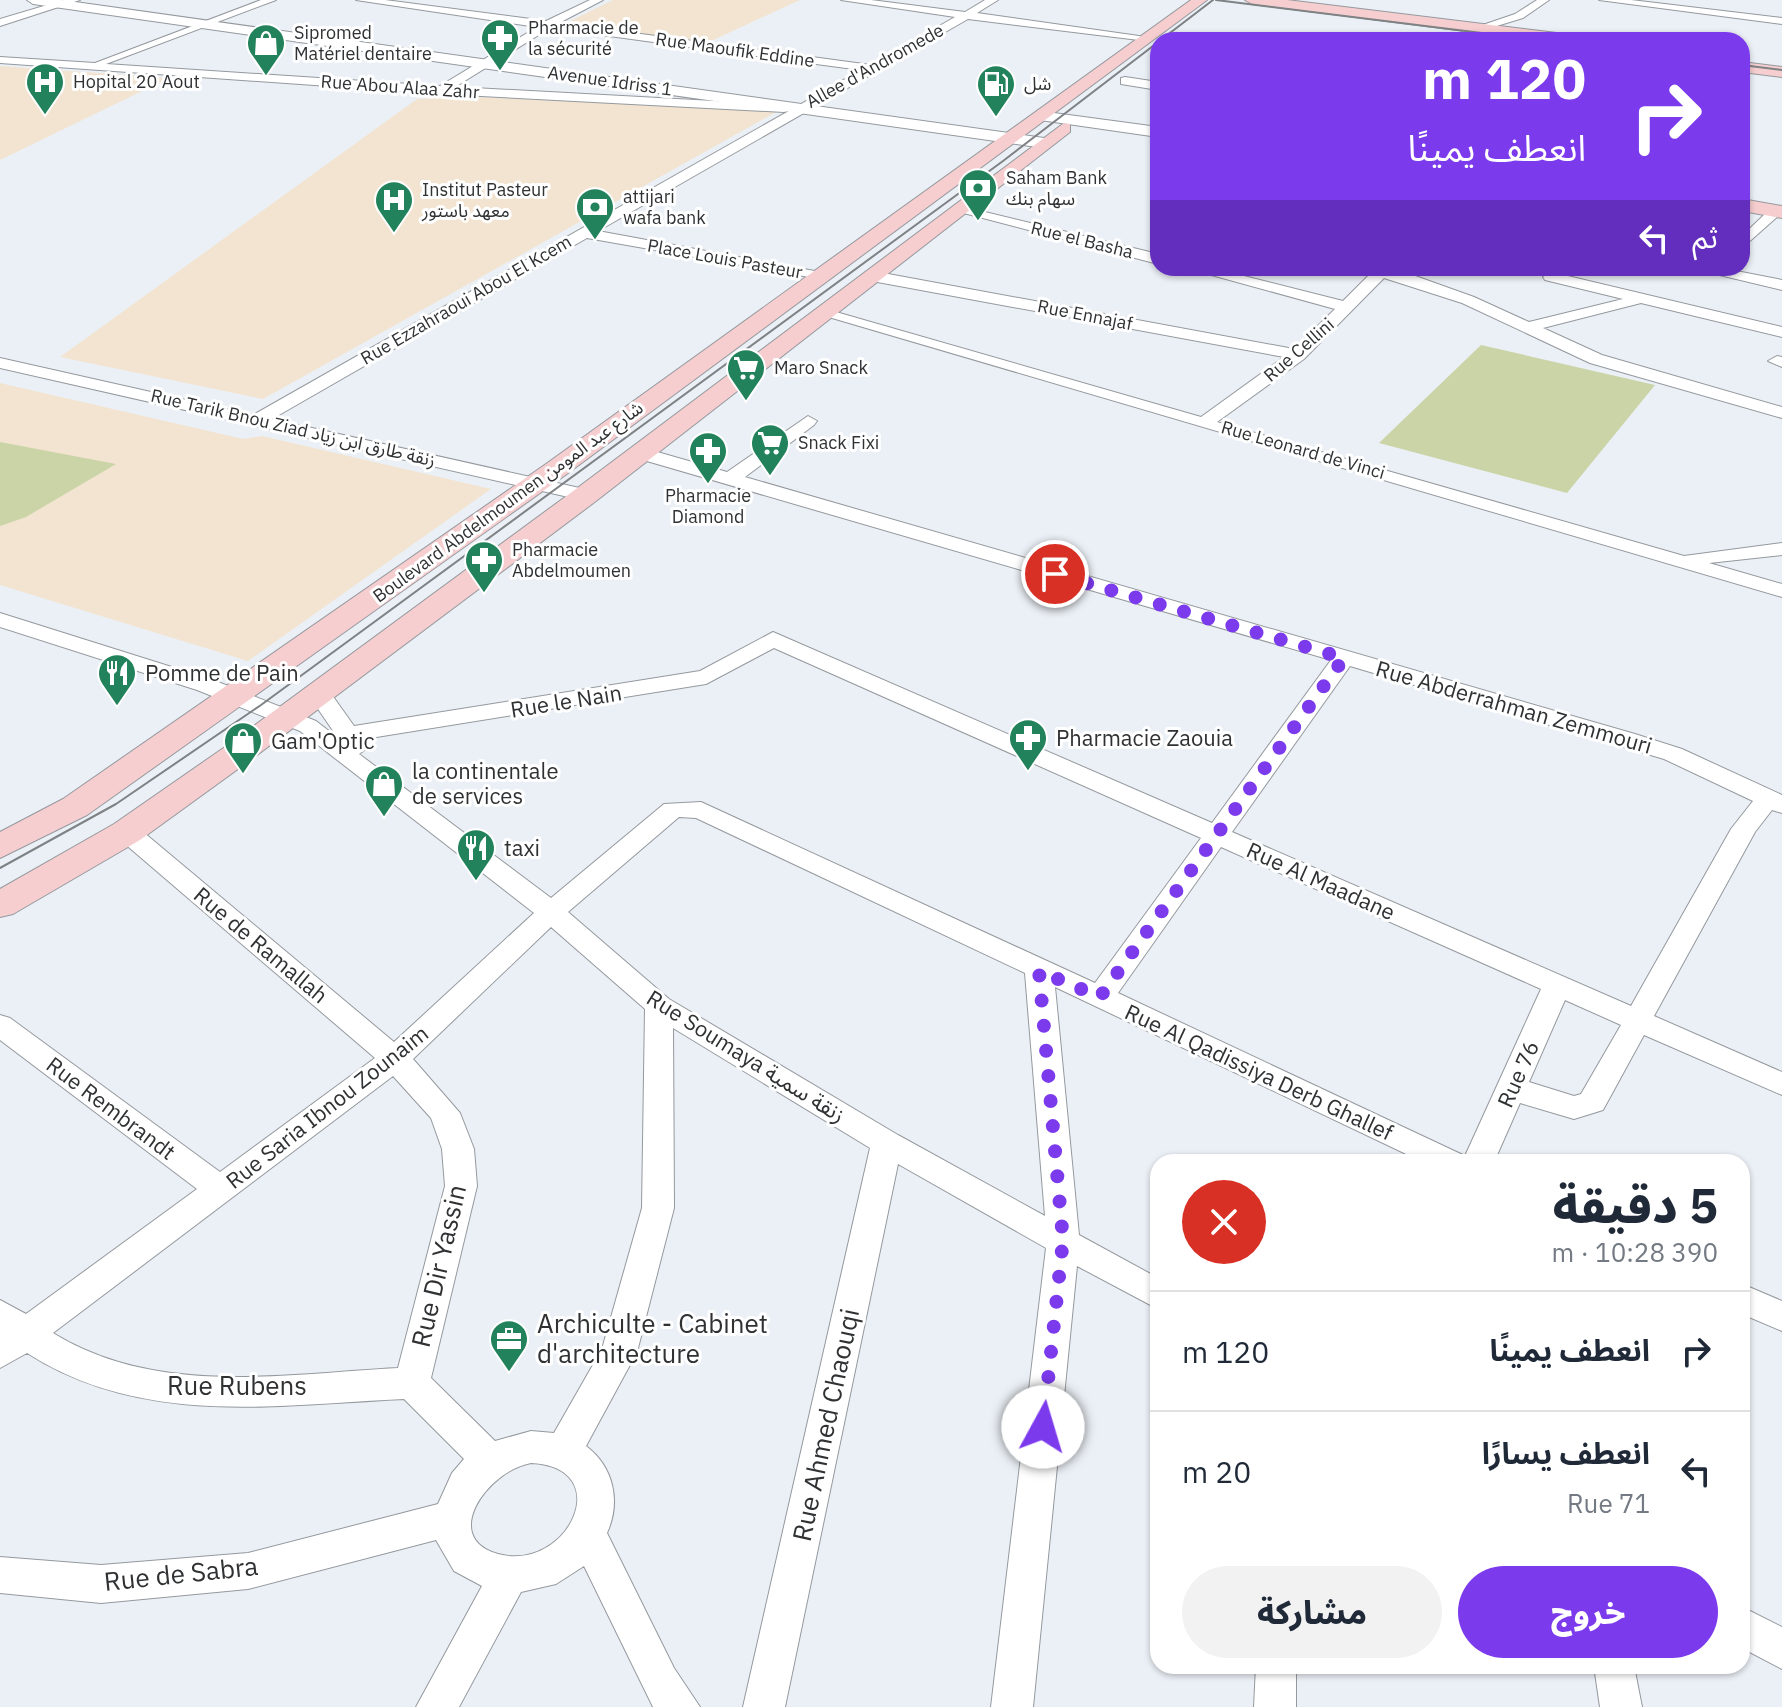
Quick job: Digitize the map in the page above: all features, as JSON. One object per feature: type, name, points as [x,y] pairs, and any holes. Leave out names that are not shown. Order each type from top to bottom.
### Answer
[{"type":"main road","points":[[1200,0],[1217,3]]},
{"type":"main road","name":"Boulevard Abdelmoumen شارع عبد المومن","points":[[1155,32],[1200,0]]},
{"type":"main road","points":[[1244,5],[1452,32]]},
{"type":"main road","points":[[1244,5],[1450,32]]},
{"type":"main road","name":"Boulevard Abdelmoumen شارع عبد المومن","points":[[0,847],[75,807],[236,695],[517,486],[820,277],[1150,36]]},
{"type":"main road","points":[[1750,62],[1782,65]]},
{"type":"main road","points":[[1119,86],[1144,67]]},
{"type":"main road","points":[[1750,68],[1782,72]]},
{"type":"main road","name":"Boulevard Abdelmoumen شارع عبد المومن","points":[[0,905],[127,832],[319,693],[586,495],[1082,114]]},
{"type":"main road","points":[[1750,207],[1778,216]]},
{"type":"main road","points":[[1750,214],[1778,216]]},
{"type":"street","name":"Avenue Idriss 1","points":[[33,0],[1044,143]]},
{"type":"street","points":[[89,66],[271,0]]},
{"type":"street","name":"Rue Maoufik Eddine","points":[[361,0],[871,68]]},
{"type":"street","points":[[426,8],[446,0]]},
{"type":"street","points":[[442,90],[549,24],[598,0]]},
{"type":"street","points":[[846,0],[1147,38]]},
{"type":"street","points":[[943,0],[988,3]]},
{"type":"street","points":[[1191,0],[1200,0]]},
{"type":"street","points":[[1473,32],[1519,16],[1544,0]]},
{"type":"street","points":[[1604,0],[1782,21]]},
{"type":"street","points":[[0,25],[60,2]]},
{"type":"street","name":"Allee d'Andromede","points":[[800,108],[988,3]]},
{"type":"street","points":[[0,25],[15,31],[15,34]]},
{"type":"street","name":"Rue Abou Alaa Zahr","points":[[0,60],[552,97],[800,108]]},
{"type":"street","points":[[552,97],[588,78]]},
{"type":"street","points":[[1119,86],[1150,86]]},
{"type":"street","name":"Rue Ezzahraoui Abou El Kcem","points":[[257,420],[800,108]]},
{"type":"street","points":[[1044,113],[1082,114],[1150,124]]},
{"type":"street","points":[[1082,114],[1150,130]]},
{"type":"street","name":"Rue el Basha","points":[[961,208],[1150,257]]},
{"type":"street","points":[[1750,238],[1778,216]]},
{"type":"street","points":[[604,221],[837,264]]},
{"type":"street","name":"Place Louis Pasteur","points":[[583,233],[820,277]]},
{"type":"street","name":"Rue Ennajaf","points":[[872,276],[1298,355]]},
{"type":"street","points":[[1226,276],[1348,307]]},
{"type":"street","name":"Rue Cellini","points":[[1205,422],[1298,355],[1377,276]]},
{"type":"street","points":[[1401,276],[1529,327],[1596,359],[1699,386],[1782,413]]},
{"type":"street","points":[[1549,276],[1553,283],[1601,309]]},
{"type":"street","points":[[1561,276],[1639,299],[1782,332]]},
{"type":"street","points":[[1742,276],[1782,285]]},
{"type":"street","points":[[1529,327],[1639,299]]},
{"type":"street","name":"Rue Leonard de Vinci","points":[[823,313],[1782,591]]},
{"type":"street","name":"Rue Tarik Bnou Ziad زنقة طارق ابن زياد","points":[[0,363],[257,420],[517,486],[586,495]]},
{"type":"street","points":[[730,479],[808,421]]},
{"type":"street","name":"Rue Abderrahman Zemmouri","points":[[640,453],[1658,749],[1775,802]]},
{"type":"street","points":[[1681,560],[1782,549]]},
{"type":"street","name":"Rue Soumaya زنقة سمية","points":[[0,620],[236,695],[308,726],[551,912],[659,1006],[887,1143],[1150,1290]]},
{"type":"street","name":"Rue le Nain","points":[[351,734],[706,677],[773,639]]},
{"type":"street","name":"Rue Al Maadane","points":[[773,639],[1782,1084]]},
{"type":"street","points":[[1100,997],[1344,658]]},
{"type":"street","points":[[319,693],[351,734],[365,770]]},
{"type":"street","points":[[1512,1088],[1571,1108],[1586,1107],[1592,1102],[1744,829],[1775,802]]},
{"type":"street","name":"Rue Saria Ibnou Zounaim","points":[[9,1334],[222,1191],[395,1059],[551,912],[673,809]]},
{"type":"street","name":"Rue Al Qadissiya Derb Ghallef","points":[[673,809],[701,810],[1435,1154]]},
{"type":"street","name":"Rue de Ramallah","points":[[127,832],[395,1059]]},
{"type":"street","points":[[1012,1707],[1063,1240],[1039,971]]},
{"type":"street","name":"Rue 76","points":[[1482,1154],[1557,985]]},
{"type":"street","points":[[563,1452],[619,1352],[658,1208],[659,1006]]},
{"type":"street","name":"Rue Rembrandt","points":[[0,1025],[222,1191]]},
{"type":"street","name":"Rue Dir Yassin","points":[[395,1059],[445,1113],[458,1149],[461,1186],[412,1383]]},
{"type":"street","name":"Rue Ahmed Chaouqi","points":[[764,1707],[887,1143]]},
{"type":"street","points":[[1750,1302],[1782,1317]]},
{"type":"street","name":"Rue Rubens","points":[[9,1334],[138,1384],[191,1391],[412,1383]]},
{"type":"street","points":[[412,1383],[490,1460]]},
{"type":"street","points":[[531,1447],[563,1452],[583,1466],[594,1486],[596,1510],[588,1534],[575,1551],[549,1569],[508,1577],[484,1571],[466,1557],[456,1539],[453,1518],[466,1482],[490,1460],[531,1447]]},
{"type":"street","name":"Rue de Sabra","points":[[0,1575],[101,1584],[248,1571],[453,1518]]},
{"type":"street","points":[[588,1534],[660,1682],[679,1707]]},
{"type":"street","points":[[437,1707],[508,1577]]},
{"type":"street","points":[[1750,1631],[1782,1649]]},
{"type":"street","points":[[1275,1707],[1276,1674]]},
{"type":"street","points":[[1615,1674],[1621,1707]]},
{"type":"shaded area","points":[[613,0],[800,0],[709,42],[564,24]]},
{"type":"shaded area","name":"Hopital 20 Aout","points":[[0,66],[169,78],[0,160]]},
{"type":"shaded area","name":"Institut Pasteur معهد باستور","points":[[478,97],[778,111],[263,399],[60,357],[417,99]]},
{"type":"shaded area","points":[[0,383],[243,439],[262,436],[491,489],[248,661],[0,585]]},
{"type":"green space","points":[[1481,345],[1655,385],[1567,493],[1379,443]]},
{"type":"green space","points":[[0,442],[116,464],[26,517],[0,526]]},
{"type":"tram line","points":[[1171,32],[1213,0]]},
{"type":"tram line","points":[[1216,0],[1474,32]]},
{"type":"tram line","points":[[0,868],[116,804],[261,705],[1003,161],[1150,48]]},
{"type":"tram line","points":[[1750,66],[1782,70]]},
{"type":"place","name":"Pharmacie de la sécurité","points":[[500,72]]},
{"type":"place","name":"Sipromed Matériel dentaire","points":[[266,77]]},
{"type":"place","name":"Hopital 20 Aout","points":[[45,116]]},
{"type":"place","name":"شل","points":[[996,118]]},
{"type":"place","name":"Saham Bank سهام بنك","points":[[978,222]]},
{"type":"place","name":"Institut Pasteur معهد باستور","points":[[394,234]]},
{"type":"place","name":"attijari wafa bank","points":[[595,241]]},
{"type":"place","name":"Maro Snack","points":[[746,402]]},
{"type":"place","name":"Snack Fixi","points":[[770,477]]},
{"type":"place","name":"Pharmacie Diamond","points":[[708,485]]},
{"type":"place","name":"Pharmacie Abdelmoumen","points":[[484,594]]},
{"type":"place","name":"Pomme de Pain","points":[[117,707]]},
{"type":"place","name":"Pharmacie Zaouia","points":[[1028,772]]},
{"type":"place","name":"Gam'Optic","points":[[243,775]]},
{"type":"place","name":"la continentale de services","points":[[384,818]]},
{"type":"place","name":"taxi","points":[[476,882]]},
{"type":"place","name":"Archiculte - Cabinet d'architecture","points":[[509,1373]]},
{"type":"route","points":[[1043,1427],[1063,1240],[1039,971],[1100,997],[1344,658],[1055,574]]}]
